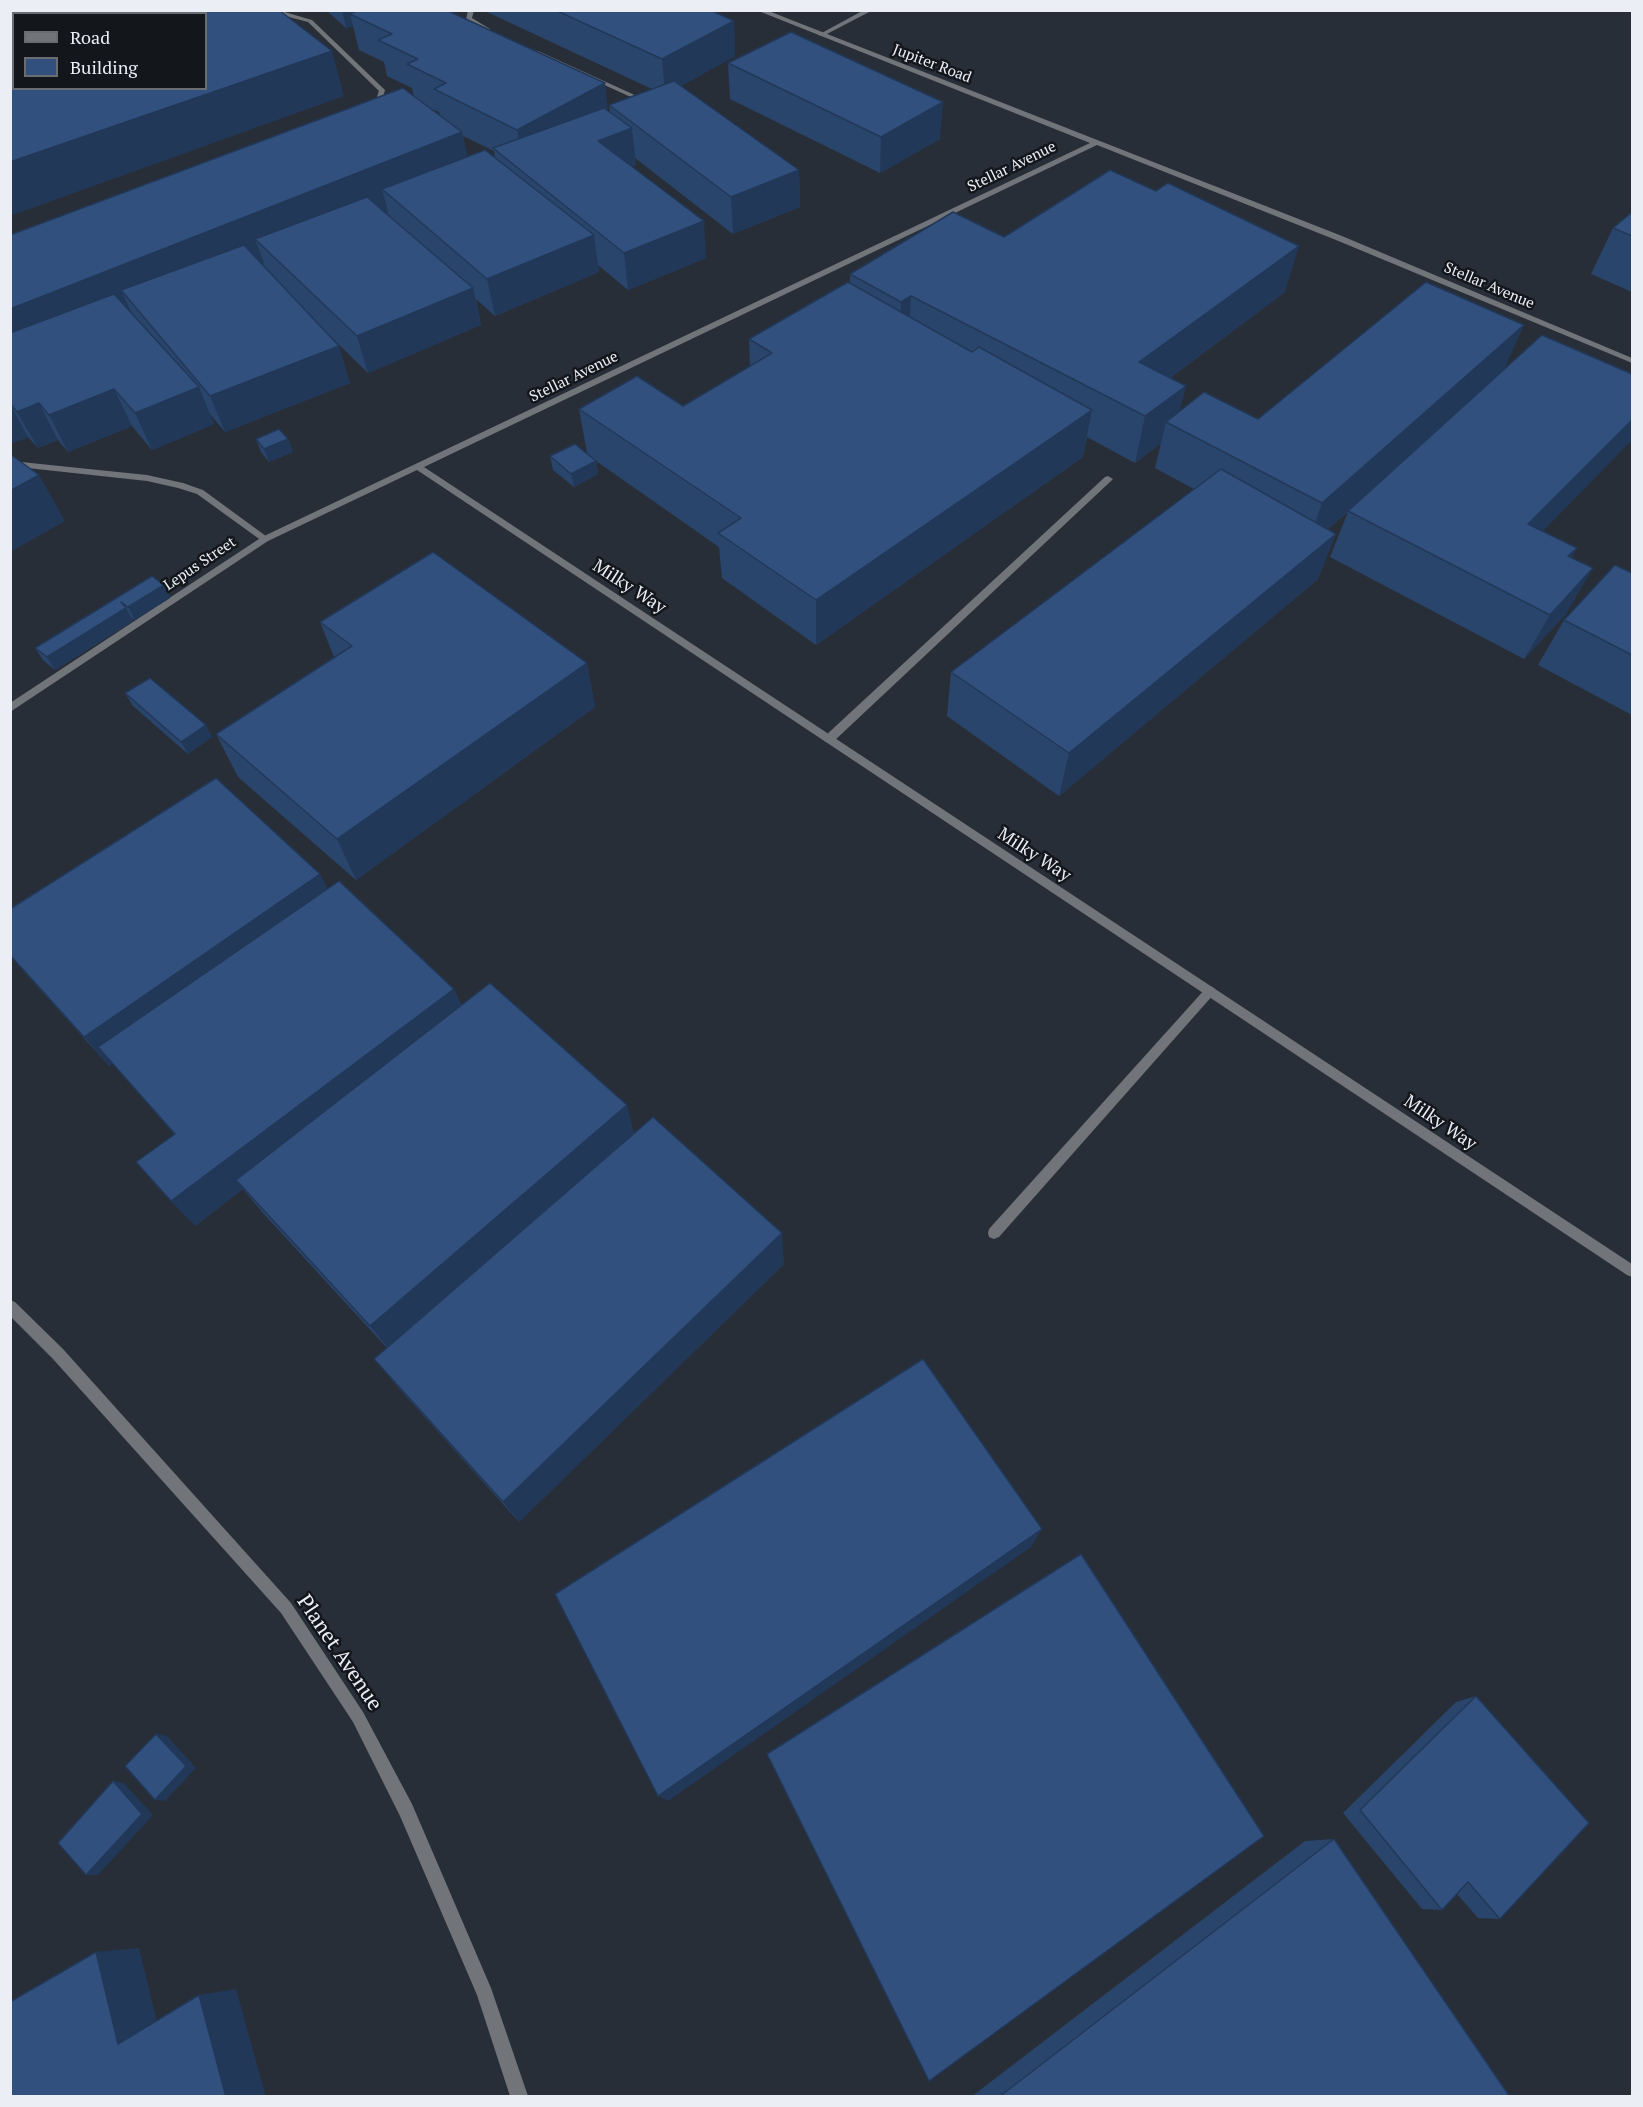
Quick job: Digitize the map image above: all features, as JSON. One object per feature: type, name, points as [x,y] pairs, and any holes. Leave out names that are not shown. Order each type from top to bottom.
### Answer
[{"type":"street","points":[[471,10],[468,19],[498,34]]},
{"type":"street","points":[[821,35],[870,10]]},
{"type":"street","name":"Jupiter Road","points":[[760,11],[1096,143]]},
{"type":"street","points":[[261,16],[281,13],[310,21],[383,91],[377,111],[368,117]]},
{"type":"street","points":[[529,49],[654,105]]},
{"type":"street","name":"Stellar Avenue","points":[[418,467],[1096,143],[1339,238],[1632,361]]},
{"type":"street","points":[[21,465],[147,478],[180,485],[200,492],[265,539]]},
{"type":"street","name":"Lepus Street","points":[[10,708],[265,539],[418,467]]},
{"type":"street","name":"Milky Way","points":[[418,467],[1632,1270]]},
{"type":"street","points":[[829,739],[1108,479]]},
{"type":"street","points":[[994,1233],[1210,991]]},
{"type":"street","name":"Planet Avenue","points":[[10,1306],[58,1354],[286,1608],[358,1717],[406,1810],[485,1994],[519,2097]]},
{"type":"building","points":[[169,10],[279,10],[332,51],[10,162],[10,61],[12,60],[12,90],[207,90],[207,12],[164,12]]},
{"type":"building","points":[[358,10],[446,10],[605,83],[517,130],[434,89],[446,83],[407,64],[418,59],[378,40],[392,34],[350,14]]},
{"type":"building","points":[[555,10],[710,10],[734,21],[662,59]]},
{"type":"building","points":[[791,32],[943,102],[881,137],[728,63]]},
{"type":"building","points":[[674,81],[799,170],[731,197],[609,105]]},
{"type":"building","points":[[403,88],[462,132],[10,309],[10,235]]},
{"type":"building","points":[[604,108],[632,128],[598,141],[704,221],[624,253],[493,148]]},
{"type":"building","points":[[485,150],[594,235],[487,279],[382,189]]},
{"type":"building","points":[[1110,170],[1156,191],[1168,183],[1299,246],[1139,362],[1186,386],[1145,416],[911,296],[901,302],[850,274],[953,212],[1004,237]]},
{"type":"building","points":[[367,197],[473,288],[357,336],[255,239]]},
{"type":"building","points":[[1632,212],[1632,236],[1613,228]]},
{"type":"building","points":[[244,245],[339,346],[210,396],[121,290]]},
{"type":"building","points":[[848,282],[972,352],[979,347],[1092,410],[816,600],[718,533],[741,518],[579,409],[637,376],[683,406],[772,353],[749,339]]},
{"type":"building","points":[[1426,282],[1524,325],[1322,503],[1166,422],[1204,392],[1258,419]]},
{"type":"building","points":[[114,294],[199,387],[135,413],[114,389],[49,415],[39,403],[17,412],[10,403],[10,333]]},
{"type":"building","points":[[1542,335],[1632,374],[1632,420],[1528,524],[1577,548],[1568,556],[1593,568],[1550,615],[1348,511]]},
{"type":"building","points":[[279,429],[288,439],[264,449],[256,439]]},
{"type":"building","points":[[575,444],[596,461],[571,474],[550,456]]},
{"type":"building","points":[[10,454],[39,475],[10,491]]},
{"type":"building","points":[[1221,469],[1336,534],[1069,753],[951,672]]},
{"type":"building","points":[[433,552],[587,663],[337,839],[216,734],[352,646],[320,622]]},
{"type":"building","points":[[1615,565],[1632,573],[1632,655],[1564,620]]},
{"type":"building","points":[[152,576],[164,585],[128,607],[121,602],[126,608],[47,657],[35,648]]},
{"type":"building","points":[[150,678],[206,725],[181,742],[125,693]]},
{"type":"building","points":[[216,778],[320,874],[84,1037],[10,955],[10,909]]},
{"type":"building","points":[[339,881],[454,989],[171,1201],[136,1162],[175,1134],[98,1047]]},
{"type":"building","points":[[490,983],[627,1105],[370,1326],[236,1180]]},
{"type":"building","points":[[653,1117],[782,1233],[503,1502],[374,1359]]},
{"type":"building","points":[[923,1359],[1042,1529],[658,1796],[555,1594]]},
{"type":"building","points":[[1081,1554],[1264,1836],[929,2081],[767,1754]]},
{"type":"building","points":[[1476,1696],[1589,1823],[1500,1919],[1468,1882],[1442,1910],[1360,1810]]},
{"type":"building","points":[[156,1734],[186,1766],[155,1800],[125,1766]]},
{"type":"building","points":[[113,1781],[142,1814],[86,1875],[58,1843]]},
{"type":"building","points":[[1334,1839],[1510,2097],[999,2097]]},
{"type":"building","points":[[96,1952],[118,2044],[199,1995],[226,2097],[10,2097],[10,2002]]}]
